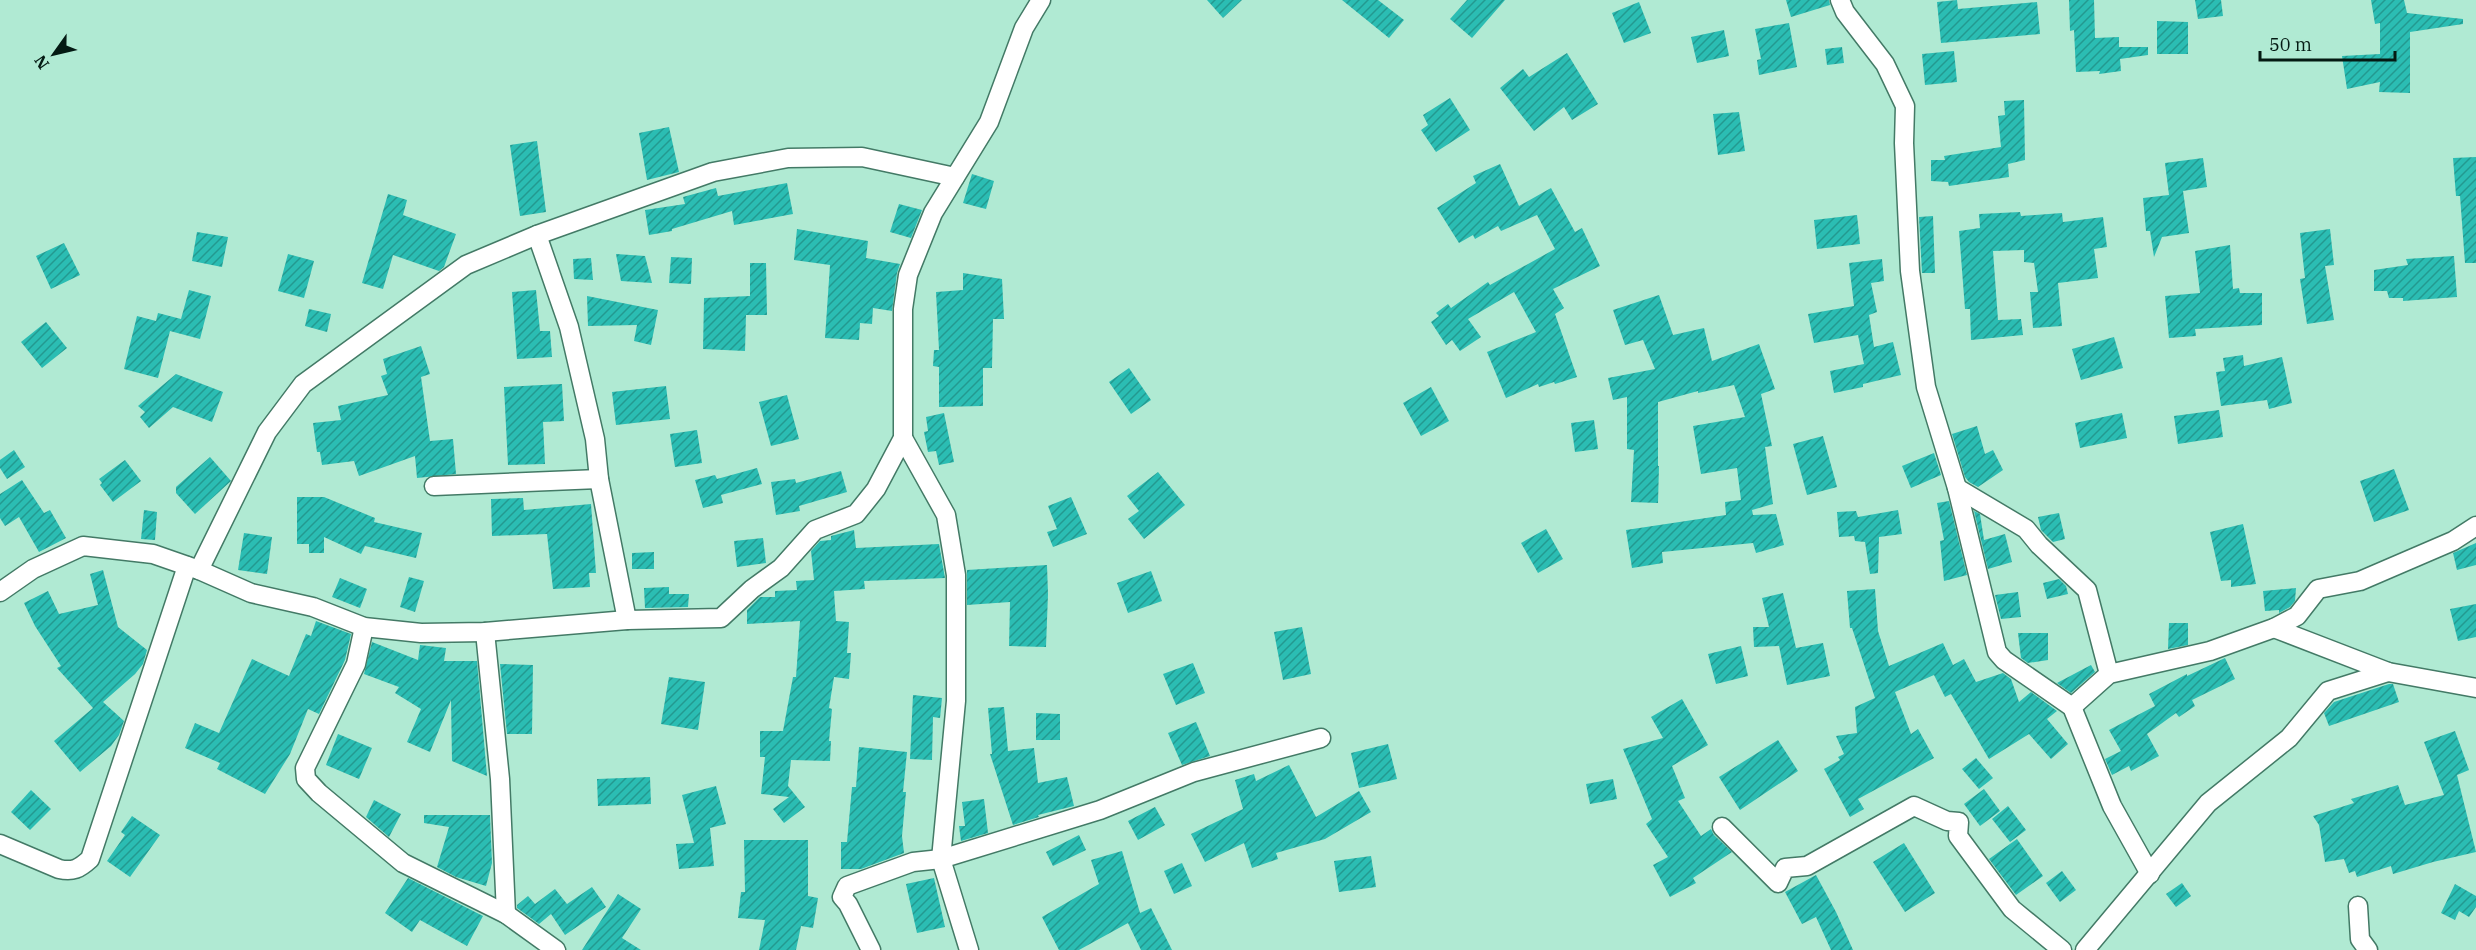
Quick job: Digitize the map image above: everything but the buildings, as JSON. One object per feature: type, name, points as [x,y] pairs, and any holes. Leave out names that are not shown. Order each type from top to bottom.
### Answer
[{"type":"street","points":[[0,592],[33,569],[83,546],[153,554],[251,593],[313,607],[364,627],[421,633],[485,632],[627,620],[721,618],[752,588],[781,568],[815,530],[856,514],[876,489],[903,438],[903,309],[908,275],[933,213],[989,122],[1024,28],[1041,0]]},
{"type":"street","points":[[1840,0],[1845,12],[1885,64],[1905,106],[1904,143],[1910,271],[1926,387],[1958,488],[1997,652],[2004,660],[2072,707],[2112,806],[2150,874]]},
{"type":"street","points":[[0,844],[69,871],[80,868],[90,859],[193,568],[267,432],[303,384],[466,265],[537,235],[713,172],[788,158],[862,157],[955,177]]},
{"type":"street","points":[[537,235],[569,327],[595,439],[599,479],[627,620]]},
{"type":"street","points":[[903,438],[946,515],[956,575],[956,701],[941,859],[969,950]]},
{"type":"street","points":[[434,486],[599,479]]},
{"type":"street","points":[[1958,488],[2026,530],[2087,590],[2109,674]]},
{"type":"street","points":[[2072,707],[2109,674],[2210,651],[2274,628],[2297,616],[2318,589],[2360,581],[2453,541],[2476,525]]},
{"type":"street","points":[[364,627],[356,664],[305,768],[306,779],[319,793],[403,863],[506,914],[556,950]]},
{"type":"street","points":[[2274,628],[2388,672],[2476,688]]},
{"type":"street","points":[[485,632],[500,779],[506,914]]},
{"type":"street","points":[[2085,950],[2208,803],[2289,738],[2328,691],[2388,672]]},
{"type":"street","points":[[871,950],[848,904],[842,897],[848,886],[914,862],[941,859],[1100,810],[1194,772],[1321,738]]},
{"type":"street","points":[[1722,827],[1778,883],[1785,868],[1807,866],[1914,806],[1947,821],[1959,822],[1958,836],[2012,909],[2062,950]]},
{"type":"street","points":[[2358,906],[2360,939],[2368,950]]}]
